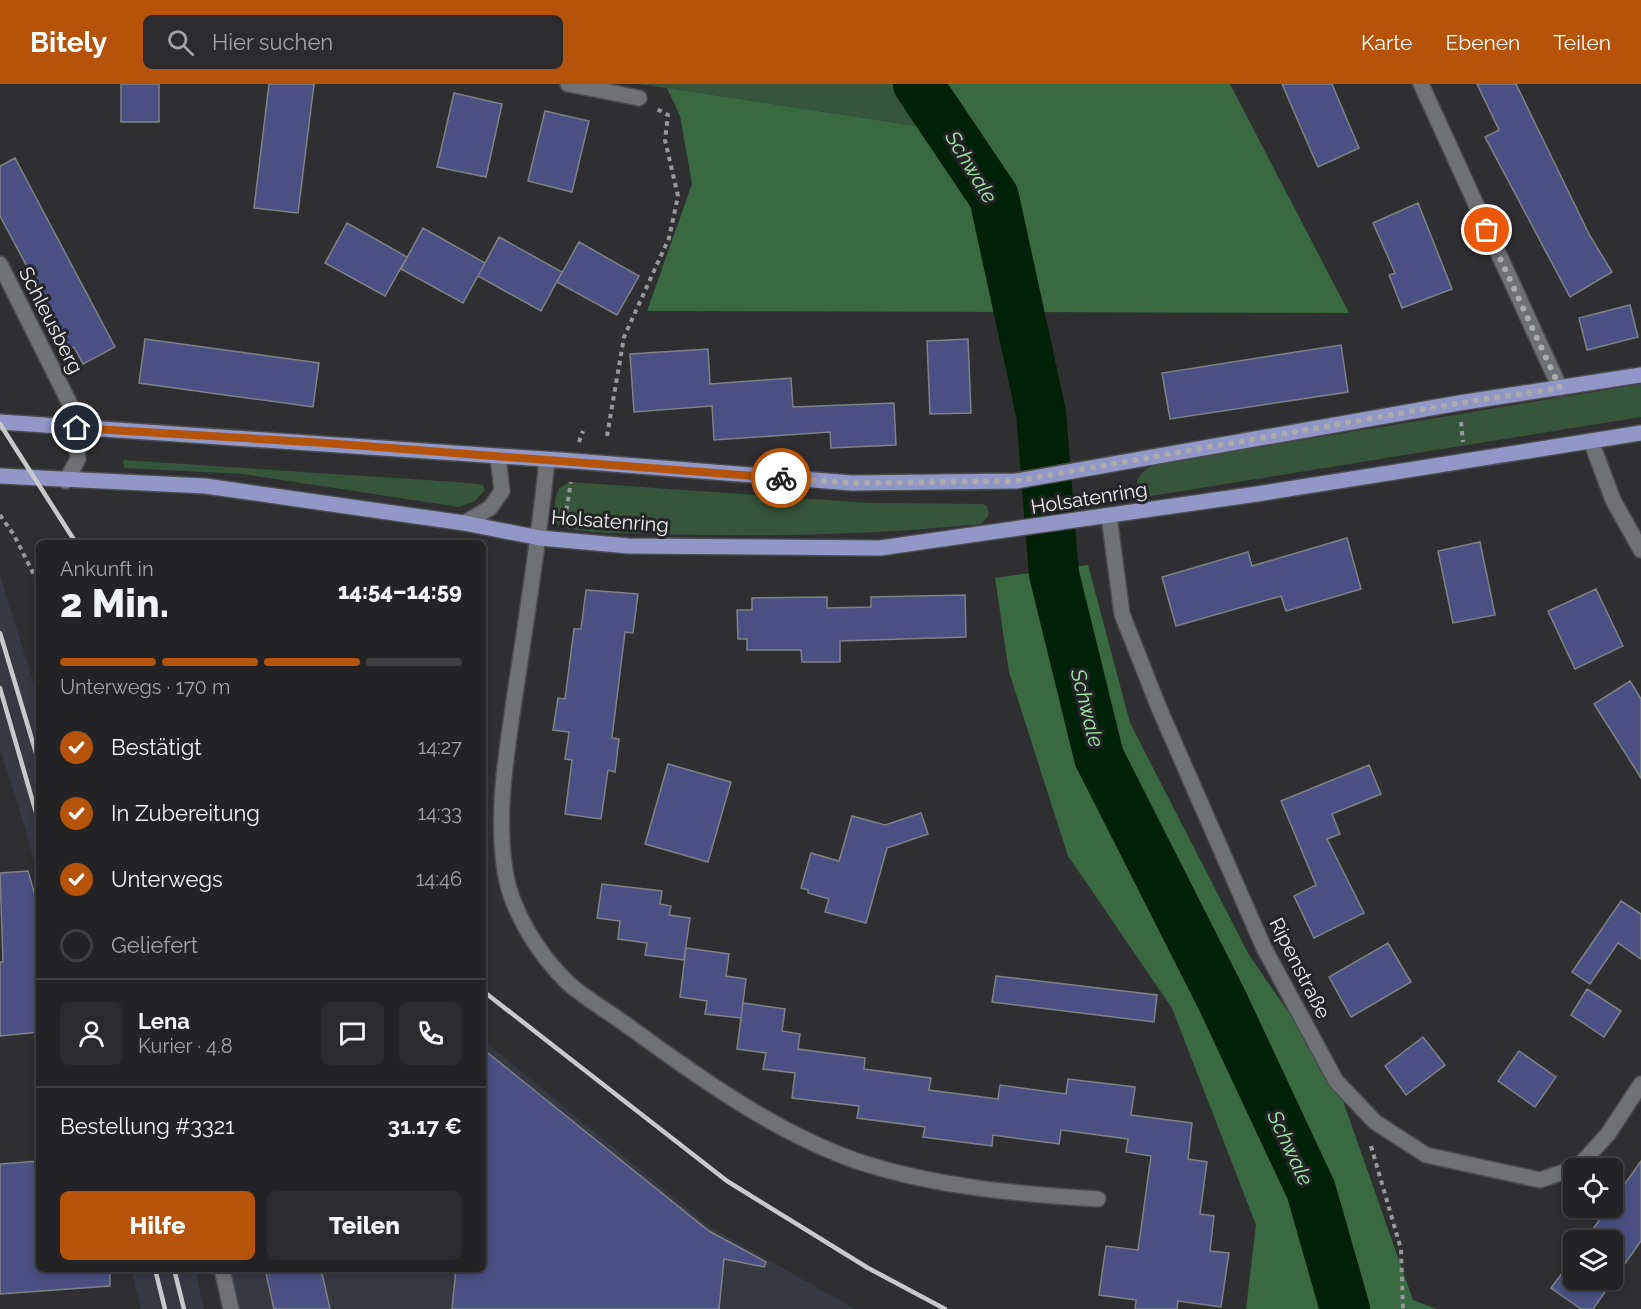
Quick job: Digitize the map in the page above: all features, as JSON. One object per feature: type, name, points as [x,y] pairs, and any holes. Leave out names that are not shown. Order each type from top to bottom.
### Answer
[{"type":"main road","name":"Holsatenring","points":[[0,422],[325,443],[852,483],[1016,481],[1459,403],[1641,375]]},
{"type":"main road","name":"Holsatenring","points":[[0,476],[205,486],[464,523],[562,540],[640,546],[880,548],[1083,520],[1641,433]]},
{"type":"street","points":[[568,84],[639,98]]},
{"type":"street","points":[[1421,84],[1560,388]]},
{"type":"street","name":"Schleusberg","points":[[0,264],[72,408],[77,428],[78,459],[66,481]]},
{"type":"street","points":[[1591,441],[1613,500],[1641,550]]},
{"type":"street","points":[[464,523],[490,508],[502,491],[498,457]]},
{"type":"street","name":"Holsatenring","points":[[540,538],[547,460]]},
{"type":"street","name":"Ripenstraße","points":[[1109,516],[1122,614],[1159,708],[1264,948],[1336,1082],[1375,1122],[1426,1155],[1540,1180],[1578,1167],[1608,1134],[1641,1084]]},
{"type":"street","points":[[540,538],[504,772],[500,832],[505,874],[518,912],[540,949],[568,983],[677,1062],[813,1143],[861,1162],[906,1175],[1019,1193],[1098,1199]]},
{"type":"street","points":[[223,1272],[231,1309]]},
{"type":"path","points":[[607,436],[624,337],[669,238],[678,196],[665,140],[668,115],[639,98]]},
{"type":"path","points":[[1459,403],[1465,461]]},
{"type":"path","points":[[562,540],[574,461],[583,431]]},
{"type":"path","points":[[0,515],[14,536],[36,579]]},
{"type":"path","points":[[1375,1122],[1371,1147],[1401,1249],[1404,1309]]},
{"type":"shaded area","points":[[0,575],[36,691],[36,872],[27,834],[0,749]]},
{"type":"shaded area","points":[[486,1042],[710,1227],[855,1309],[231,1309],[223,1272],[486,1272]]},
{"type":"shaded area","points":[[132,1272],[196,1272],[204,1309],[141,1309]]},
{"type":"green space","points":[[638,84],[920,84],[950,131],[667,88]]},
{"type":"green space","points":[[920,84],[1230,84],[1349,313],[647,311],[692,184],[680,116],[667,88],[950,131]]},
{"type":"green space","points":[[1641,384],[1641,417],[1151,496],[1140,490],[1137,482],[1149,467],[1162,463]]},
{"type":"green space","points":[[123,460],[471,483],[483,485],[485,490],[475,501],[459,507],[243,474],[124,468]]},
{"type":"green space","points":[[570,482],[871,503],[982,504],[987,506],[989,515],[981,524],[860,533],[739,535],[593,532],[568,528],[558,525],[556,521],[554,507],[559,488]]},
{"type":"green space","points":[[1088,565],[1130,723],[1249,955],[1336,1081],[1413,1300],[1437,1309],[1246,1309],[1256,1225],[1172,1008],[1068,856],[1009,672],[995,578]]},
{"type":"building","points":[[121,84],[159,84],[159,122],[121,122]]},
{"type":"building","points":[[269,84],[314,84],[298,213],[254,208]]},
{"type":"building","points":[[1282,84],[1332,84],[1359,148],[1318,167]]},
{"type":"building","points":[[1477,84],[1516,84],[1590,236],[1612,272],[1570,297],[1485,137],[1499,130]]},
{"type":"building","points":[[454,93],[502,104],[486,177],[437,167]]},
{"type":"building","points":[[545,111],[589,121],[572,192],[528,181]]},
{"type":"building","points":[[15,158],[115,347],[83,364],[74,347],[71,349],[0,216],[0,166]]},
{"type":"building","points":[[1418,203],[1452,289],[1402,308],[1389,275],[1395,273],[1373,223]]},
{"type":"building","points":[[347,223],[407,257],[385,296],[325,263]]},
{"type":"building","points":[[423,228],[485,263],[463,303],[401,269]]},
{"type":"building","points":[[499,237],[562,272],[541,311],[478,276]]},
{"type":"building","points":[[579,242],[639,276],[617,315],[557,282]]},
{"type":"building","points":[[1630,305],[1638,337],[1587,350],[1579,318]]},
{"type":"building","points":[[145,339],[319,363],[313,407],[139,383]]},
{"type":"building","points":[[968,339],[971,413],[930,414],[927,341]]},
{"type":"building","points":[[1341,345],[1348,392],[1170,419],[1162,373]]},
{"type":"building","points":[[708,349],[710,384],[791,378],[793,407],[894,403],[896,445],[831,448],[830,432],[714,440],[712,406],[634,412],[630,354]]},
{"type":"building","points":[[1347,538],[1361,589],[1286,611],[1281,596],[1176,626],[1162,577],[1248,552],[1252,566]]},
{"type":"building","points":[[1480,542],[1495,615],[1453,623],[1438,551]]},
{"type":"building","points":[[1596,589],[1623,646],[1575,669],[1548,611]]},
{"type":"building","points":[[586,590],[638,594],[633,633],[625,632],[612,738],[619,739],[615,772],[608,770],[601,819],[565,814],[572,760],[565,759],[569,732],[553,730],[558,698],[565,699],[574,629],[581,629]]},
{"type":"building","points":[[965,595],[966,637],[840,641],[840,662],[802,662],[801,650],[747,650],[747,639],[738,639],[737,610],[752,610],[752,598],[827,597],[827,608],[871,607],[871,597]]},
{"type":"building","points":[[1630,681],[1641,699],[1641,778],[1594,704]]},
{"type":"building","points":[[668,764],[731,782],[708,862],[645,844]]},
{"type":"building","points":[[1369,765],[1381,794],[1332,814],[1340,834],[1327,839],[1364,913],[1314,938],[1294,896],[1316,885],[1281,801]]},
{"type":"building","points":[[921,813],[928,834],[887,848],[866,923],[825,912],[829,899],[808,893],[808,890],[801,888],[811,853],[839,861],[852,816],[885,825]]},
{"type":"building","points":[[28,871],[36,899],[36,1032],[0,1036],[0,962],[3,962],[0,873]]},
{"type":"building","points":[[602,884],[662,891],[660,904],[671,906],[669,915],[690,918],[684,960],[645,955],[647,943],[618,939],[620,921],[597,918]]},
{"type":"building","points":[[1621,901],[1641,914],[1641,959],[1618,943],[1590,984],[1572,972]]},
{"type":"building","points":[[1388,943],[1411,982],[1351,1017],[1329,977]]},
{"type":"building","points":[[686,948],[729,954],[726,976],[746,979],[741,1018],[705,1014],[707,1001],[680,997]]},
{"type":"building","points":[[996,976],[1157,995],[1154,1022],[992,1002]]},
{"type":"building","points":[[1587,989],[1621,1011],[1604,1037],[1571,1015]]},
{"type":"building","points":[[743,1003],[785,1009],[782,1031],[800,1034],[798,1049],[865,1058],[864,1069],[931,1078],[929,1090],[998,1099],[1000,1085],[1066,1094],[1068,1079],[1135,1087],[1131,1115],[1192,1123],[1188,1159],[1207,1162],[1200,1214],[1214,1216],[1210,1251],[1229,1253],[1221,1307],[1178,1301],[1177,1309],[1135,1309],[1136,1300],[1099,1295],[1106,1246],[1138,1250],[1151,1156],[1126,1152],[1128,1139],[1061,1130],[1059,1144],[993,1135],[992,1146],[923,1137],[925,1127],[857,1118],[859,1106],[792,1098],[795,1073],[763,1069],[766,1053],[737,1049]]},
{"type":"building","points":[[1423,1037],[1445,1065],[1406,1095],[1385,1066]]},
{"type":"building","points":[[486,1051],[709,1231],[766,1262],[764,1267],[724,1259],[719,1309],[452,1309],[456,1272],[486,1272]]},
{"type":"building","points":[[1519,1051],[1556,1077],[1535,1107],[1498,1081]]},
{"type":"building","points":[[36,1161],[36,1272],[110,1272],[110,1286],[0,1294],[0,1164]]},
{"type":"building","points":[[1641,1161],[1641,1241],[1623,1266],[1623,1230],[1592,1230],[1601,1218],[1623,1218],[1623,1186]]},
{"type":"building","points":[[266,1272],[322,1272],[330,1309],[274,1309]]},
{"type":"building","points":[[1563,1272],[1563,1290],[1606,1290],[1593,1309],[1581,1309],[1551,1288]]},
{"type":"waterway","name":"Schwale","points":[[918,84],[994,197],[1041,413],[1054,574],[1099,757],[1222,1000],[1311,1190],[1345,1309]]},
{"type":"railway","points":[[0,424],[74,540]]},
{"type":"railway","points":[[0,633],[36,753]]},
{"type":"railway","points":[[0,688],[36,813]]},
{"type":"railway","points":[[486,993],[727,1181],[868,1268],[945,1309]]},
{"type":"railway","points":[[156,1272],[165,1309]]},
{"type":"railway","points":[[175,1272],[184,1309]]},
{"type":"way so far","points":[[781,478],[852,483],[1016,481],[1459,403],[1560,388],[1487,230]]},
{"type":"route","points":[[77,428],[325,443],[781,478]]}]
